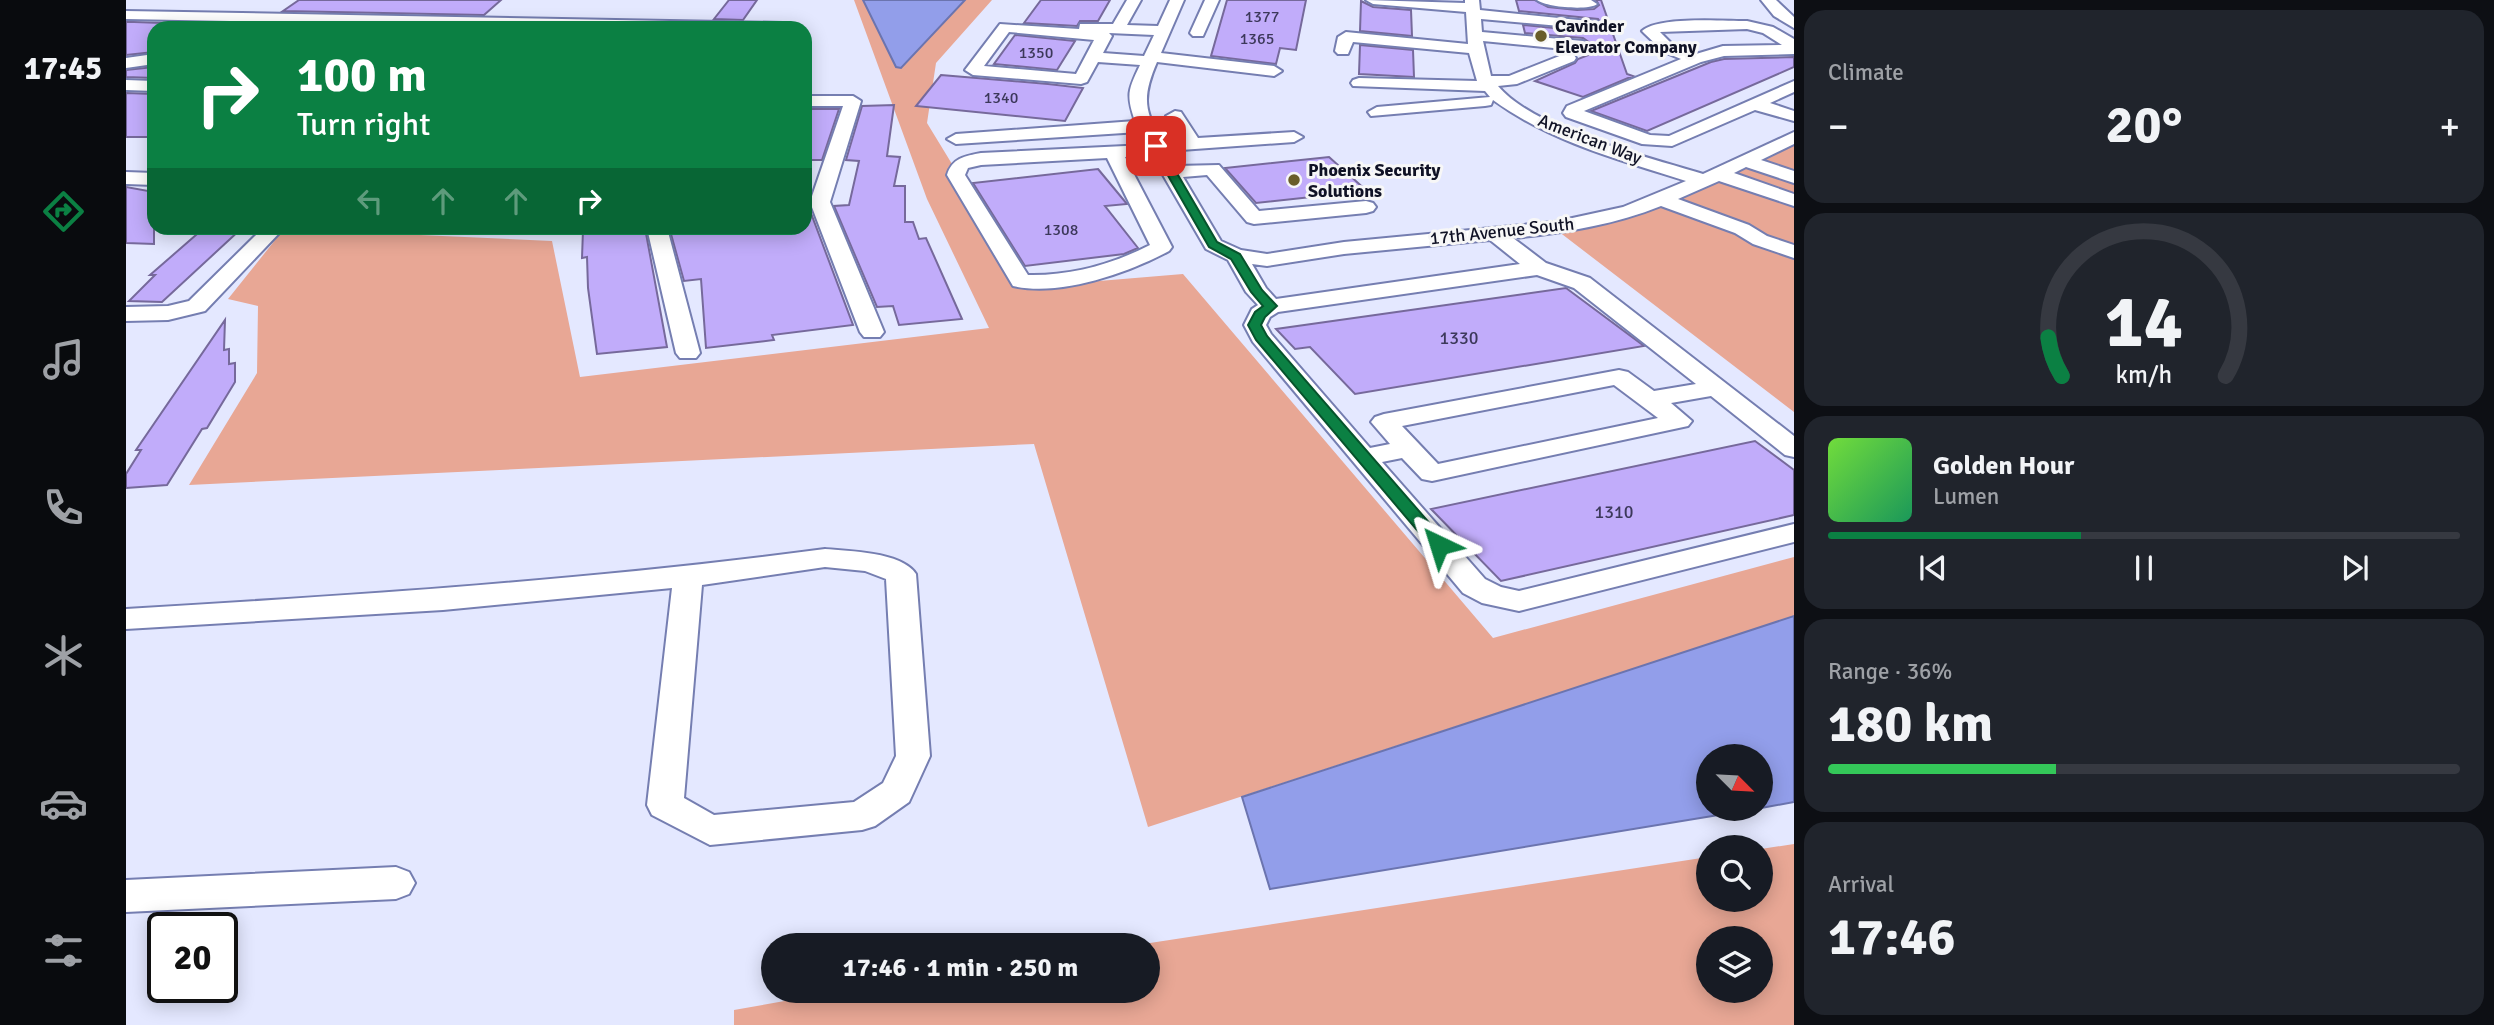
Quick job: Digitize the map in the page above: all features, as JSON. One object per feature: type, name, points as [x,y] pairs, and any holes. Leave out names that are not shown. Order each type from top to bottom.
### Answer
[{"type":"street","points":[[1134,0],[1111,32],[1094,57],[1081,79],[973,70],[1005,27],[1111,32],[1184,25]]},
{"type":"street","points":[[1162,0],[1177,0],[1184,25]]},
{"type":"street","points":[[1208,0],[1150,59],[1138,87],[1136,100],[1145,126],[1210,240],[1223,252],[1236,256],[1257,292],[1271,306]]},
{"type":"street","points":[[1373,0],[1473,8],[1593,24]]},
{"type":"street","points":[[1544,0],[1590,4]]},
{"type":"street","points":[[1768,0],[1794,24]]},
{"type":"street","name":"American Way","points":[[1473,8],[1477,49],[1487,83],[1502,99],[1572,136],[1794,200]]},
{"type":"street","points":[[1663,12],[1700,15],[1779,13]]},
{"type":"street","points":[[126,15],[618,21]]},
{"type":"street","points":[[1016,22],[1111,32]]},
{"type":"street","points":[[1695,59],[1669,49],[1650,32],[1661,27],[1747,25],[1768,30],[1794,47]]},
{"type":"street","points":[[1343,51],[1346,37],[1430,45],[1430,59],[1477,49],[1583,46]]},
{"type":"street","points":[[1794,47],[1723,51],[1695,59],[1573,110],[1572,113],[1661,142],[1672,141],[1794,86]]},
{"type":"street","points":[[1094,57],[1150,59],[1274,71]]},
{"type":"street","points":[[1359,83],[1511,81],[1567,58]]},
{"type":"street","points":[[126,64],[147,61]]},
{"type":"street","points":[[126,85],[147,86]]},
{"type":"street","points":[[1377,112],[1502,99]]},
{"type":"street","points":[[812,100],[853,101],[813,202],[872,332]]},
{"type":"street","points":[[1754,104],[1794,116]]},
{"type":"street","points":[[1175,116],[1193,144]]},
{"type":"street","points":[[956,139],[1145,126]]},
{"type":"street","points":[[1000,136],[1013,157]]},
{"type":"street","points":[[1210,240],[1162,247],[1145,257],[1070,278],[1041,283],[1021,281],[956,175],[957,167],[962,163],[981,159],[1113,152],[1294,137]]},
{"type":"street","name":"17th Avenue South","points":[[1236,256],[1267,260],[1363,246],[1554,228],[1629,212],[1794,138]]},
{"type":"street","points":[[1113,152],[1162,247]]},
{"type":"street","points":[[1745,161],[1794,177]]},
{"type":"street","points":[[1171,172],[1212,169],[1254,218],[1366,207]]},
{"type":"street","points":[[126,178],[147,179]]},
{"type":"street","points":[[1660,199],[1742,229],[1760,240],[1794,252]]},
{"type":"street","points":[[1324,211],[1363,246]]},
{"type":"street","points":[[1494,233],[1538,268],[1582,283],[1794,449]]},
{"type":"street","points":[[126,314],[168,313],[197,306],[267,235]]},
{"type":"street","points":[[659,235],[688,354]]},
{"type":"street","points":[[1538,268],[1271,306],[1260,314],[1255,325],[1261,337],[1474,586],[1493,596],[1519,601],[1794,533]]},
{"type":"street","points":[[1619,377],[1649,399],[1679,421],[1432,473],[1384,422],[1619,377]]},
{"type":"street","points":[[1649,399],[1716,388]]},
{"type":"street","points":[[1363,457],[1408,449]]},
{"type":"street","points":[[126,619],[443,600],[688,578],[825,558],[869,562],[901,574],[913,756],[895,792],[862,816],[710,830],[665,805],[688,578]]},
{"type":"street","points":[[126,896],[396,883]]},
{"type":"shaded area","points":[[854,0],[992,0],[936,63],[927,123],[1027,287],[1183,274],[1493,638],[1794,557],[1794,616],[1148,827],[1034,444],[189,485],[257,373],[258,306],[228,299],[279,235],[418,235],[552,241],[580,377],[989,328],[927,199]]},
{"type":"shaded area","points":[[1794,137],[1794,412],[1554,228],[1629,212]]},
{"type":"shaded area","points":[[1794,844],[1794,1025],[734,1025],[734,1010],[773,1003],[1160,1003],[1160,941],[1696,859],[1696,912],[1773,912],[1773,847]]},
{"type":"water","points":[[863,0],[965,0],[901,68],[896,67]]},
{"type":"water","points":[[1794,616],[1794,802],[1773,806],[1773,744],[1696,744],[1696,819],[1270,889],[1242,797]]},
{"type":"building","points":[[299,0],[501,0],[484,15],[283,11]]},
{"type":"building","points":[[729,0],[757,0],[743,20],[714,19]]},
{"type":"building","points":[[1041,0],[1110,0],[1098,21],[1080,21],[1077,26],[1024,23]]},
{"type":"building","points":[[1227,0],[1306,0],[1296,50],[1280,48],[1276,64],[1211,56]]},
{"type":"building","points":[[1516,0],[1535,0],[1548,7],[1577,10],[1594,9],[1599,5],[1596,0],[1601,0],[1627,74],[1633,76],[1583,97],[1535,81],[1611,46],[1593,45],[1583,38],[1525,33],[1523,25],[1593,32],[1603,26],[1598,19],[1519,11]]},
{"type":"building","points":[[1361,1],[1373,7],[1411,10],[1412,36],[1360,31]]},
{"type":"building","points":[[126,22],[147,23],[147,53],[126,55]]},
{"type":"building","points":[[1015,35],[1075,41],[1057,70],[994,64]]},
{"type":"building","points":[[1360,45],[1413,50],[1414,77],[1359,74]]},
{"type":"building","points":[[1794,57],[1794,67],[1647,131],[1591,111],[1711,62],[1724,59]]},
{"type":"building","points":[[147,68],[147,78],[126,77],[126,70]]},
{"type":"building","points":[[941,75],[1083,88],[1065,121],[916,106]]},
{"type":"building","points":[[126,93],[147,94],[147,137],[126,137]]},
{"type":"building","points":[[894,105],[887,156],[900,157],[894,186],[905,186],[905,222],[913,222],[919,239],[926,238],[962,319],[899,325],[893,306],[877,307],[834,206],[849,205],[859,161],[846,160],[862,106]]},
{"type":"building","points":[[812,109],[839,109],[822,160],[812,160]]},
{"type":"building","name":"Phoenix Security Solutions","points":[[1329,157],[1367,191],[1256,203],[1225,168]]},
{"type":"building","points":[[1098,169],[1127,204],[1105,206],[1138,248],[1124,254],[1025,266],[973,183]]},
{"type":"building","points":[[126,187],[147,191],[147,235],[154,235],[154,244],[126,243]]},
{"type":"building","points":[[812,216],[853,325],[772,335],[774,340],[706,348],[701,279],[684,281],[671,235],[812,235]]},
{"type":"building","points":[[196,235],[234,235],[162,302],[129,301],[155,275],[150,275]]},
{"type":"building","points":[[583,235],[646,235],[667,347],[597,354],[588,288],[587,257],[582,258]]},
{"type":"building","points":[[1566,288],[1644,346],[1355,394],[1310,347],[1295,349],[1276,329]]},
{"type":"building","points":[[225,320],[224,350],[229,349],[229,364],[235,363],[235,382],[167,485],[126,488],[126,474],[141,450],[136,450]]},
{"type":"building","points":[[1755,441],[1794,470],[1794,515],[1501,581],[1431,509]]},
{"type":"place","name":"Cavinder Elevator Company","points":[[1541,36]]},
{"type":"place","name":"Phoenix Security Solutions","points":[[1294,180]]},
{"type":"route","points":[[1156,146],[1213,245],[1236,256],[1257,292],[1271,306],[1260,314],[1255,325],[1261,337],[1439,545]]}]
